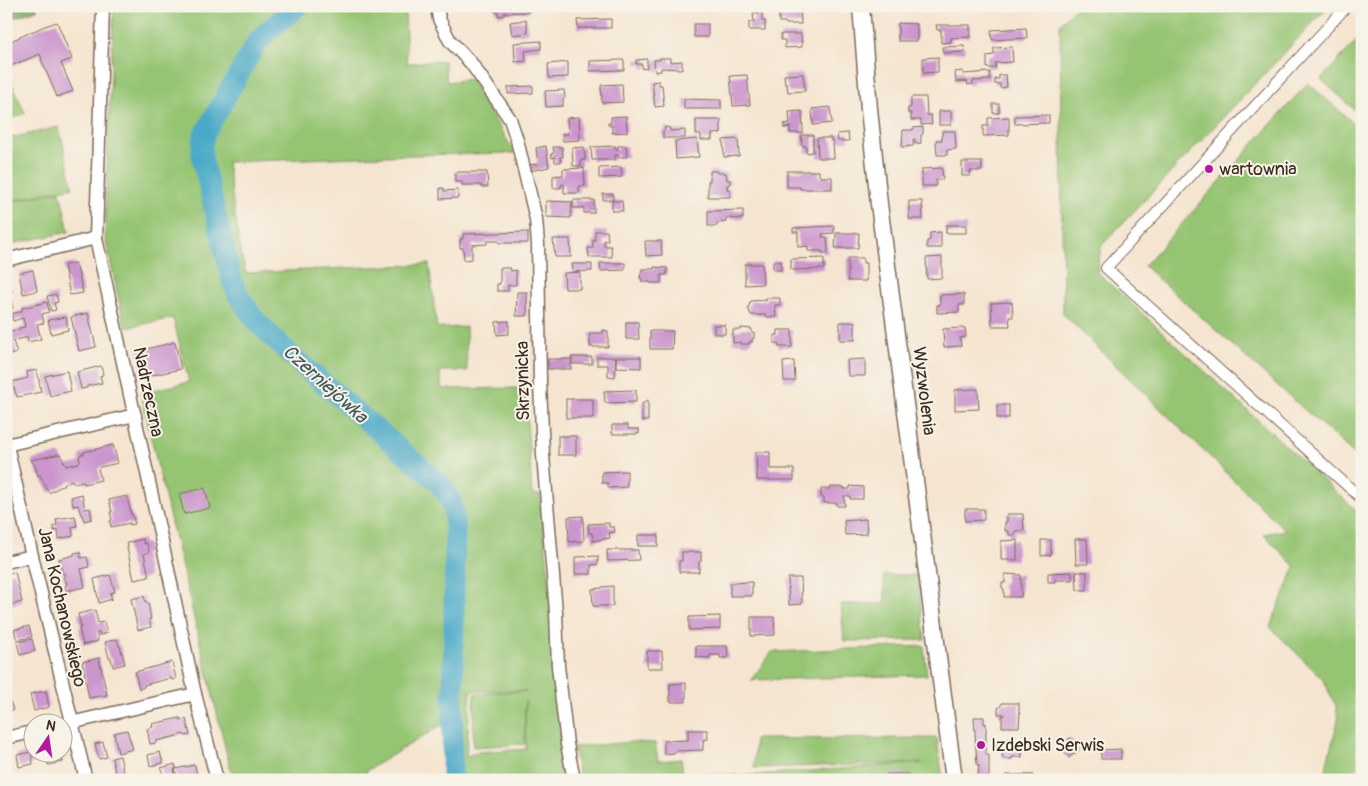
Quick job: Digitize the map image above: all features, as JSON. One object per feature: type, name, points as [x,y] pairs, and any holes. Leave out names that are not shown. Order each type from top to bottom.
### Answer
[{"type":"street","name":"Nadrzeczna","points":[[103,6],[96,238],[196,694],[217,780]]},
{"type":"street","name":"Skrzynicka","points":[[437,6],[439,19],[450,40],[471,63],[510,120],[517,140],[536,219],[542,455],[556,612],[558,666],[567,744],[574,780]]},
{"type":"street","name":"Wyzwolenia","points":[[861,6],[879,204],[954,780]]},
{"type":"street","points":[[1348,6],[1106,268],[1362,499]]},
{"type":"street","points":[[6,260],[96,238]]},
{"type":"street","points":[[6,444],[135,415]]},
{"type":"street","name":"Jana Kochanowskiego","points":[[6,444],[32,556],[65,714]]},
{"type":"street","points":[[6,562],[32,556]]},
{"type":"street","points":[[72,723],[196,694]]},
{"type":"street","points":[[6,738],[22,734]]},
{"type":"street","name":"Jana Kochanowskiego","points":[[72,739],[86,780]]},
{"type":"green space","points":[[6,6],[37,6],[37,10],[16,17],[6,18]]},
{"type":"green space","points":[[114,6],[405,6],[407,63],[444,61],[447,82],[470,79],[515,153],[227,162],[241,255],[246,273],[429,264],[437,328],[466,327],[467,371],[440,371],[442,389],[525,388],[532,494],[540,495],[571,780],[443,780],[445,723],[366,771],[367,780],[233,780],[141,393],[189,382],[173,318],[125,328],[105,237]],"holes":[[[471,691],[526,691],[474,694],[473,747],[525,744],[525,701],[526,749],[475,752],[466,757]]]},
{"type":"green space","points":[[1077,6],[1329,6],[1101,246],[1097,272],[1362,516],[1362,780],[1325,780],[1327,763],[1338,720],[1336,706],[1322,678],[1270,627],[1295,567],[1264,534],[1285,530],[1063,314],[1060,24]]},
{"type":"green space","points":[[1362,35],[1362,117],[1321,79]]},
{"type":"green space","points":[[1308,83],[1362,131],[1362,461],[1144,266]]},
{"type":"green space","points":[[12,84],[25,113],[6,122],[6,86]]},
{"type":"green space","points":[[59,127],[73,187],[6,202],[6,139]]},
{"type":"green space","points":[[60,191],[69,232],[6,245],[6,203]]},
{"type":"green space","points":[[884,575],[917,575],[925,640],[844,641],[841,604],[885,604]]},
{"type":"green space","points":[[924,646],[927,675],[751,680],[772,652]]},
{"type":"green space","points":[[937,738],[943,780],[580,780],[573,747],[633,742],[655,743],[658,761],[681,759],[683,773],[754,775],[922,763],[754,768],[755,739]]},
{"type":"building","points":[[497,6],[528,6],[529,12],[504,13],[505,15],[498,16],[498,12],[495,12]]},
{"type":"building","points":[[556,6],[577,6],[577,9],[556,9]]},
{"type":"building","points":[[785,6],[800,6],[801,24],[779,22],[779,11],[785,11]]},
{"type":"building","points":[[762,12],[765,30],[749,30],[749,22],[754,22],[753,13]]},
{"type":"building","points":[[611,19],[611,28],[578,28],[577,20]]},
{"type":"building","points":[[526,20],[528,33],[512,35],[510,22]]},
{"type":"building","points":[[57,22],[72,59],[61,63],[73,91],[57,97],[40,54],[6,68],[6,43]]},
{"type":"building","points":[[898,23],[917,24],[917,41],[898,41]]},
{"type":"building","points":[[694,24],[708,24],[708,37],[694,37]]},
{"type":"building","points":[[936,25],[970,25],[970,37],[951,38],[951,42],[941,43],[941,30],[937,30]]},
{"type":"building","points":[[1026,28],[1027,38],[992,40],[991,30]]},
{"type":"building","points":[[781,34],[801,34],[802,47],[785,48],[785,40],[781,40]]},
{"type":"building","points":[[541,41],[541,49],[525,51],[526,61],[515,62],[514,43]]},
{"type":"building","points":[[964,46],[965,52],[943,53],[942,47]]},
{"type":"building","points":[[1012,47],[1013,62],[995,63],[996,68],[987,68],[987,56],[994,55],[994,48]]},
{"type":"building","points":[[938,57],[938,72],[923,73],[923,58]]},
{"type":"building","points":[[660,58],[670,58],[670,62],[682,61],[682,69],[661,68],[661,71],[655,72],[654,60],[660,60]]},
{"type":"building","points":[[647,59],[647,68],[642,69],[642,64],[636,64],[636,60]]},
{"type":"building","points":[[624,60],[624,70],[590,71],[590,61]]},
{"type":"building","points":[[568,62],[568,77],[549,78],[548,64]]},
{"type":"building","points":[[963,71],[963,74],[990,72],[990,80],[973,81],[973,84],[968,85],[967,81],[956,82],[955,72]]},
{"type":"building","points":[[803,74],[805,91],[788,92],[784,75]]},
{"type":"building","points":[[747,75],[750,105],[733,106],[730,76]]},
{"type":"building","points":[[999,75],[1006,75],[1007,87],[1000,88],[1000,84],[995,84],[995,79],[999,79]]},
{"type":"building","points":[[659,81],[659,85],[662,85],[664,106],[655,107],[652,82]]},
{"type":"building","points":[[622,84],[623,102],[602,103],[601,85]]},
{"type":"building","points":[[533,86],[533,93],[508,94],[508,87]]},
{"type":"building","points":[[564,90],[563,106],[546,107],[545,91]]},
{"type":"building","points":[[911,97],[926,97],[927,115],[931,115],[932,124],[921,125],[921,120],[911,120],[911,113],[908,113],[908,108],[911,107]]},
{"type":"building","points":[[684,99],[721,100],[721,109],[684,109]]},
{"type":"building","points":[[993,104],[999,104],[999,113],[993,113]]},
{"type":"building","points":[[830,107],[832,123],[813,125],[812,109]]},
{"type":"building","points":[[802,111],[803,133],[790,133],[790,127],[784,128],[784,124],[790,123],[789,112]]},
{"type":"building","points":[[939,111],[951,111],[951,125],[939,125]]},
{"type":"building","points":[[1049,115],[1049,123],[1015,124],[1015,116]]},
{"type":"building","points":[[626,116],[627,132],[612,133],[612,125],[608,125],[608,123],[611,123],[611,117]]},
{"type":"building","points":[[579,117],[580,140],[563,141],[562,134],[568,134],[567,118]]},
{"type":"building","points":[[1009,117],[1009,135],[983,136],[983,126],[988,126],[988,118]]},
{"type":"building","points":[[696,120],[721,120],[721,133],[712,134],[712,140],[701,140],[701,134],[696,134]]},
{"type":"building","points":[[665,127],[670,128],[670,131],[685,130],[685,138],[663,138]]},
{"type":"building","points":[[923,127],[921,143],[915,144],[915,139],[913,139],[913,146],[902,147],[903,130]]},
{"type":"building","points":[[942,131],[955,131],[956,149],[947,150],[947,155],[937,155],[936,140],[942,140]]},
{"type":"building","points":[[848,133],[849,141],[838,141],[837,134]]},
{"type":"building","points":[[801,135],[813,135],[813,152],[806,153],[806,146],[802,146]]},
{"type":"building","points":[[817,138],[831,138],[831,141],[833,141],[834,158],[818,158]]},
{"type":"building","points":[[697,139],[699,157],[676,159],[675,141]]},
{"type":"building","points":[[738,139],[739,156],[724,157],[723,140]]},
{"type":"building","points":[[546,146],[549,167],[529,171],[528,165],[538,164],[536,148]]},
{"type":"building","points":[[615,146],[615,149],[618,149],[618,146],[626,146],[627,157],[615,155],[615,160],[592,160],[591,147]]},
{"type":"building","points":[[553,147],[562,147],[563,157],[560,157],[561,162],[555,162],[555,157],[552,158],[551,154],[554,153]]},
{"type":"building","points":[[584,147],[585,160],[581,160],[581,166],[573,166],[572,148]]},
{"type":"building","points":[[962,162],[982,162],[982,171],[970,171],[970,176],[962,176]]},
{"type":"building","name":"wartownia","points":[[1209,163],[1214,168],[1209,175],[1203,170]]},
{"type":"building","points":[[621,167],[622,177],[599,178],[599,168]]},
{"type":"building","points":[[584,168],[585,186],[579,186],[579,193],[564,193],[564,184],[561,185],[561,188],[553,188],[553,176],[563,175],[563,169]]},
{"type":"building","points":[[942,168],[943,179],[936,180],[936,186],[922,186],[922,169]]},
{"type":"building","points":[[710,171],[726,173],[727,180],[730,180],[730,185],[727,185],[727,189],[730,189],[730,197],[708,197]]},
{"type":"building","points":[[787,171],[819,171],[821,177],[832,177],[832,189],[787,187]]},
{"type":"building","points":[[455,172],[487,172],[488,187],[462,185],[462,182],[455,182]]},
{"type":"building","points":[[440,188],[444,188],[444,191],[458,190],[458,198],[440,199]]},
{"type":"building","points":[[603,194],[613,194],[613,200],[603,200]]},
{"type":"building","points":[[573,200],[594,200],[594,213],[584,213],[584,208],[573,208]]},
{"type":"building","points":[[546,201],[572,202],[571,218],[546,217]]},
{"type":"building","points":[[612,201],[622,201],[623,211],[612,211]]},
{"type":"building","points":[[909,201],[922,201],[923,219],[909,219]]},
{"type":"building","points":[[743,210],[743,219],[726,218],[726,222],[717,223],[717,226],[708,226],[708,211]]},
{"type":"building","points":[[946,225],[966,225],[966,233],[946,233]]},
{"type":"building","points":[[834,226],[834,233],[822,234],[822,237],[827,237],[828,253],[808,251],[808,246],[798,247],[798,232],[793,232],[793,228]]},
{"type":"building","points":[[595,231],[607,231],[608,240],[604,240],[604,246],[611,246],[612,257],[589,257],[588,248],[593,248]]},
{"type":"building","points":[[528,232],[528,243],[487,241],[487,244],[472,245],[472,259],[464,260],[463,248],[460,248],[460,239],[463,239],[463,234]]},
{"type":"building","points":[[941,232],[941,248],[927,248],[930,233]]},
{"type":"building","points":[[836,233],[859,233],[858,248],[835,248]]},
{"type":"building","points":[[553,239],[570,239],[571,257],[555,257]]},
{"type":"building","points":[[645,241],[661,241],[662,255],[646,256]]},
{"type":"building","points":[[942,257],[942,278],[927,279],[926,258]]},
{"type":"building","points":[[824,258],[824,269],[791,270],[791,259]]},
{"type":"building","points":[[848,258],[863,258],[863,263],[866,263],[866,281],[848,281]]},
{"type":"building","points":[[773,261],[781,261],[781,270],[773,270]]},
{"type":"building","points":[[76,263],[83,293],[70,295],[64,265]]},
{"type":"building","points":[[600,263],[625,263],[625,270],[601,271]]},
{"type":"building","points":[[572,264],[592,264],[592,271],[573,272]]},
{"type":"building","points":[[745,264],[762,264],[763,284],[745,285]]},
{"type":"building","points":[[654,267],[667,268],[667,275],[661,275],[661,283],[642,282],[640,278],[642,269],[654,269]]},
{"type":"building","points":[[500,268],[510,268],[511,271],[516,270],[516,285],[508,285],[508,291],[497,291],[497,284],[500,284]]},
{"type":"building","points":[[33,270],[37,291],[23,294],[19,273]]},
{"type":"building","points":[[580,272],[580,289],[565,289],[564,273]]},
{"type":"building","points":[[11,288],[12,291],[9,292],[13,309],[6,310],[6,289]]},
{"type":"building","points":[[517,292],[527,292],[527,316],[516,316]]},
{"type":"building","points":[[56,294],[58,302],[54,303],[56,310],[51,311],[47,296]]},
{"type":"building","points":[[964,294],[964,305],[959,305],[959,312],[937,313],[937,305],[940,305],[940,295]]},
{"type":"building","points":[[766,298],[780,298],[780,305],[775,305],[776,317],[751,315],[748,308],[751,301],[766,301]]},
{"type":"building","points":[[47,302],[49,312],[42,314],[44,323],[37,324],[41,339],[28,342],[27,337],[13,341],[17,353],[7,356],[6,331],[19,330],[19,328],[25,327],[23,318],[13,321],[11,314],[22,311],[22,308]]},
{"type":"building","points":[[1012,302],[1013,317],[1009,317],[1010,326],[992,326],[991,303]]},
{"type":"building","points":[[88,313],[96,347],[79,351],[71,317]]},
{"type":"building","points":[[66,317],[68,330],[51,334],[48,320]]},
{"type":"building","points":[[509,321],[509,334],[497,335],[496,322]]},
{"type":"building","points":[[626,322],[638,322],[639,339],[626,339]]},
{"type":"building","points":[[840,322],[855,322],[855,340],[840,340]]},
{"type":"building","points":[[714,325],[725,325],[725,334],[714,334]]},
{"type":"building","points":[[741,328],[752,329],[752,333],[754,333],[754,338],[749,344],[733,343],[733,330],[741,330]]},
{"type":"building","points":[[965,328],[966,337],[960,338],[961,346],[944,347],[943,329]]},
{"type":"building","points":[[603,330],[608,331],[608,347],[590,347],[590,333],[603,333]]},
{"type":"building","points":[[778,330],[792,330],[792,347],[779,347],[778,343],[774,343],[774,335],[778,335]]},
{"type":"building","points":[[650,331],[673,331],[672,349],[650,349]]},
{"type":"building","points":[[175,342],[181,369],[144,377],[138,351]]},
{"type":"building","points":[[572,357],[592,357],[592,364],[572,364]]},
{"type":"building","points":[[597,357],[616,357],[615,377],[608,376],[608,365],[597,365]]},
{"type":"building","points":[[616,357],[641,357],[641,368],[616,367]]},
{"type":"building","points":[[548,359],[571,359],[571,369],[548,369]]},
{"type":"building","points":[[865,359],[865,376],[848,376],[847,360]]},
{"type":"building","points":[[794,361],[795,381],[784,381],[783,362]]},
{"type":"building","points":[[101,366],[103,375],[100,376],[102,383],[81,389],[77,372]]},
{"type":"building","points":[[37,370],[41,392],[17,397],[12,382],[28,378],[27,372]]},
{"type":"building","points":[[67,371],[71,391],[50,396],[45,376]]},
{"type":"building","points":[[978,389],[979,409],[955,410],[955,390]]},
{"type":"building","points":[[636,390],[636,402],[605,403],[604,391]]},
{"type":"building","points":[[566,399],[593,399],[593,418],[566,418]]},
{"type":"building","points":[[648,400],[648,421],[642,421],[642,404]]},
{"type":"building","points":[[997,405],[1009,405],[1009,418],[997,418]]},
{"type":"building","points":[[612,425],[628,425],[628,429],[639,429],[639,434],[612,434]]},
{"type":"building","points":[[558,436],[576,436],[576,455],[558,455]]},
{"type":"building","points":[[113,445],[118,463],[98,469],[101,480],[84,484],[83,481],[74,483],[72,480],[49,493],[40,475],[38,476],[31,460],[60,454],[66,466],[78,463],[81,454],[84,454],[84,452]]},
{"type":"building","points":[[756,452],[770,452],[770,469],[794,469],[794,480],[757,480]]},
{"type":"building","points":[[627,471],[627,487],[608,488],[608,483],[602,483],[602,472]]},
{"type":"building","points":[[850,486],[863,487],[863,499],[850,499],[850,496],[844,496],[845,506],[837,506],[837,503],[824,503],[824,497],[821,497],[821,489],[844,487],[844,489],[850,489]]},
{"type":"building","points":[[205,488],[210,508],[184,514],[179,494]]},
{"type":"building","points":[[82,494],[85,509],[90,508],[92,519],[84,521],[78,505],[73,506],[71,497]]},
{"type":"building","points":[[127,496],[135,524],[130,525],[130,523],[111,527],[110,512],[112,512],[109,500]]},
{"type":"building","points":[[965,509],[984,509],[984,520],[965,521]]},
{"type":"building","points":[[1007,514],[1023,514],[1024,531],[1015,531],[1015,535],[1009,535],[1009,531],[1005,531]]},
{"type":"building","points":[[75,516],[77,526],[72,527],[73,536],[59,539],[58,530],[54,531],[53,526],[57,525],[56,519]]},
{"type":"building","points":[[583,516],[584,541],[569,542],[568,517]]},
{"type":"building","points":[[866,519],[867,534],[845,535],[844,521]]},
{"type":"building","points":[[609,523],[609,527],[614,527],[615,532],[609,533],[610,538],[593,541],[592,533],[589,533],[588,524]]},
{"type":"building","points":[[638,535],[658,535],[658,546],[638,546]]},
{"type":"building","points":[[143,539],[144,544],[147,543],[149,552],[144,554],[149,577],[134,580],[127,543]]},
{"type":"building","points":[[1075,539],[1087,539],[1088,564],[1076,564]]},
{"type":"building","points":[[1017,540],[1017,560],[1001,560],[1001,541]]},
{"type":"building","points":[[1041,540],[1051,540],[1051,555],[1041,556]]},
{"type":"building","points":[[607,550],[638,550],[639,560],[608,561]]},
{"type":"building","points":[[80,552],[81,558],[87,557],[89,567],[81,569],[85,587],[66,591],[65,586],[67,585],[63,578],[65,573],[62,573],[59,559]]},
{"type":"building","points":[[682,552],[701,552],[699,572],[679,572],[679,561],[682,561]]},
{"type":"building","points":[[598,556],[598,564],[591,565],[591,574],[575,574],[575,557]]},
{"type":"building","points":[[15,572],[22,602],[6,606],[6,574]]},
{"type":"building","points":[[1072,572],[1072,580],[1048,582],[1048,573]]},
{"type":"building","points":[[1076,572],[1087,572],[1087,590],[1077,590]]},
{"type":"building","points":[[1005,574],[1021,575],[1021,597],[1004,597],[1002,583],[1005,583]]},
{"type":"building","points":[[110,575],[115,592],[110,593],[112,599],[99,603],[94,579]]},
{"type":"building","points":[[788,578],[801,578],[802,604],[789,605]]},
{"type":"building","points":[[752,582],[752,596],[730,596],[730,583]]},
{"type":"building","points":[[613,586],[613,606],[593,606],[592,589]]},
{"type":"building","points":[[144,596],[146,603],[148,603],[151,627],[138,630],[131,599]]},
{"type":"building","points":[[95,610],[98,623],[104,622],[107,633],[100,635],[99,632],[97,633],[98,641],[83,645],[78,614]]},
{"type":"building","points":[[720,616],[720,629],[689,630],[689,617]]},
{"type":"building","points":[[751,617],[774,617],[775,635],[751,636]]},
{"type":"building","points":[[29,626],[32,637],[17,640],[14,630]]},
{"type":"building","points":[[32,639],[35,651],[20,655],[17,642]]},
{"type":"building","points":[[117,639],[125,664],[113,667],[105,642]]},
{"type":"building","points":[[696,646],[727,646],[728,658],[720,658],[720,655],[710,655],[710,658],[696,657]]},
{"type":"building","points":[[647,651],[662,651],[663,668],[647,668]]},
{"type":"building","points":[[99,658],[107,695],[89,698],[82,662]]},
{"type":"building","points":[[172,662],[176,679],[172,680],[171,678],[144,685],[144,687],[139,689],[135,672]]},
{"type":"building","points":[[686,683],[686,702],[670,702],[670,684]]},
{"type":"building","points":[[46,691],[49,707],[34,711],[30,694]]},
{"type":"building","points":[[10,701],[13,710],[6,711],[6,703]]},
{"type":"building","points":[[1002,703],[1019,703],[1019,727],[1002,727],[1002,716],[1004,714],[998,714],[998,708]]},
{"type":"building","points":[[974,717],[984,717],[984,724],[986,723],[986,755],[989,755],[989,777],[978,777],[979,765],[977,765]]},
{"type":"building","points":[[180,718],[181,720],[186,719],[190,735],[185,736],[184,734],[150,744],[147,729],[153,727],[152,724]]},
{"type":"building","points":[[127,730],[133,749],[118,753],[114,733]]},
{"type":"building","points":[[688,730],[707,730],[708,739],[703,740],[703,750],[676,751],[664,754],[664,741],[688,740]]},
{"type":"building","points":[[1070,738],[1079,750],[1069,758],[1060,746]]},
{"type":"building","points":[[1002,739],[1011,739],[1011,742],[1019,745],[1019,749],[1022,749],[1022,757],[1002,758],[1003,752],[996,752],[996,742],[1002,742]]},
{"type":"building","points":[[103,742],[107,757],[99,759],[95,744]]},
{"type":"building","points":[[1121,749],[1121,759],[1101,759],[1101,750]]},
{"type":"building","points":[[160,752],[163,763],[150,766],[148,755]]},
{"type":"building","points":[[22,754],[22,764],[33,764],[19,767],[17,755]]},
{"type":"building","points":[[120,756],[124,775],[116,777],[112,758]]},
{"type":"building","points":[[175,764],[175,774],[167,776],[167,780],[164,780],[161,768]]},
{"type":"building","points":[[195,765],[198,780],[177,778],[175,769]]},
{"type":"building","points":[[887,774],[908,774],[908,780],[887,780]]},
{"type":"building","points":[[1006,775],[1033,775],[1033,780],[1006,780]]},
{"type":"waterway","name":"Czerniejówka","points":[[298,6],[257,42],[204,135],[202,159],[232,281],[238,295],[255,320],[293,357],[440,484],[452,504],[455,527],[452,780]]},
{"type":"place","name":"wartownia","points":[[1209,169]]},
{"type":"place","name":"Izdebski Serwis","points":[[981,745]]}]
